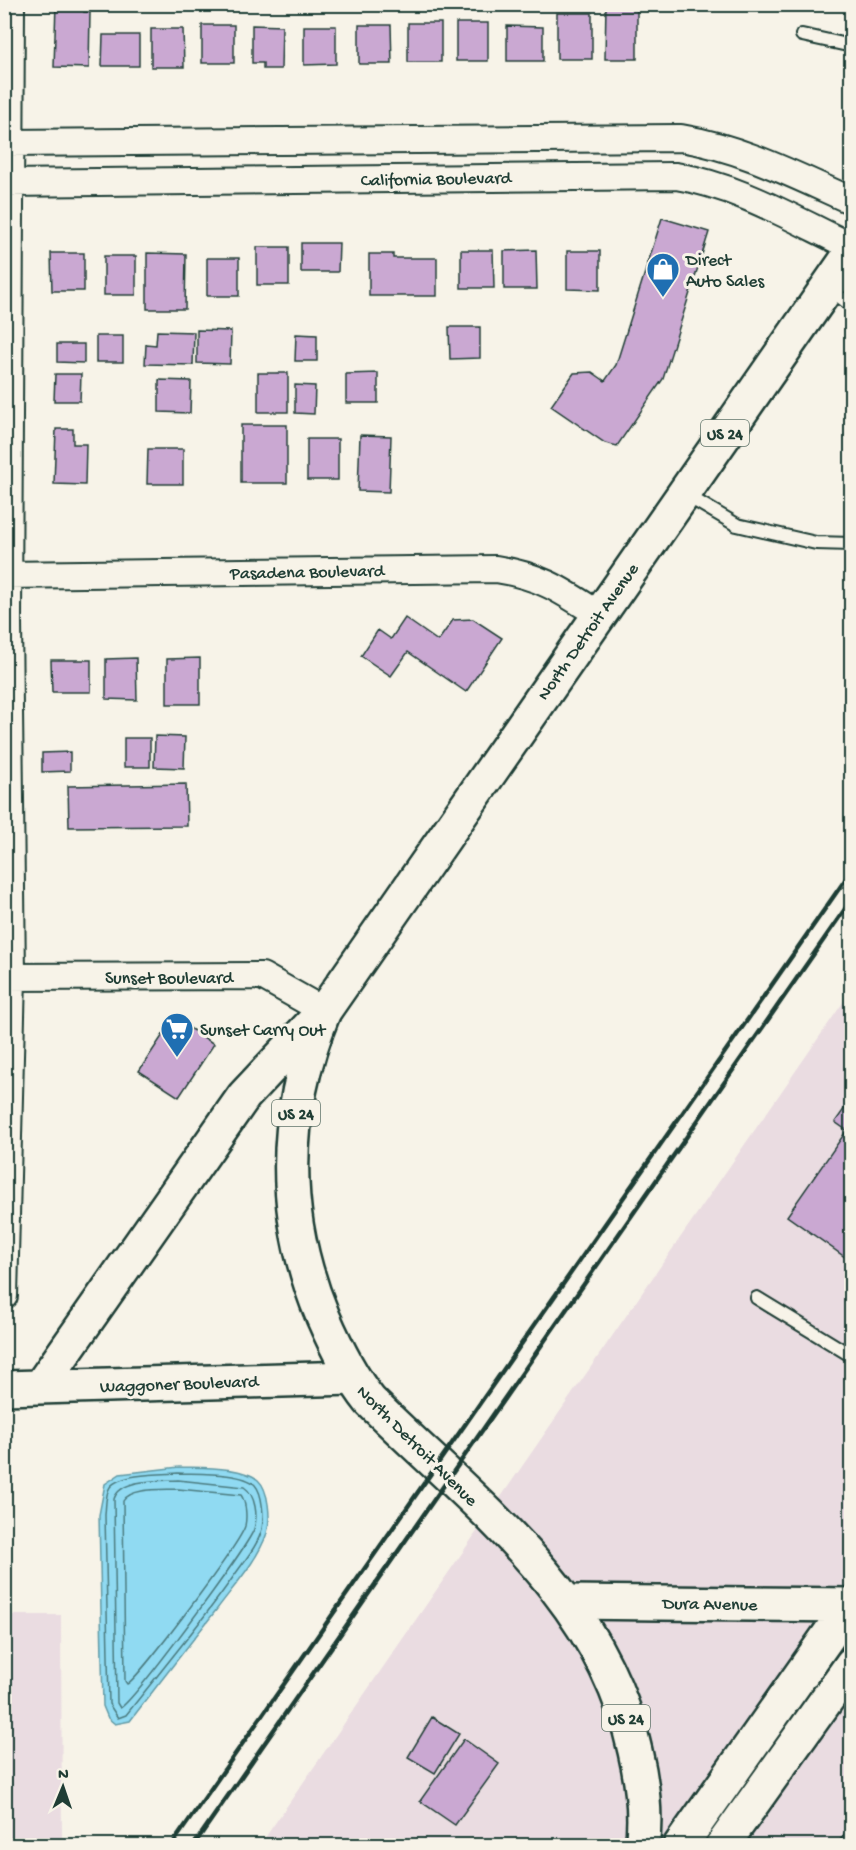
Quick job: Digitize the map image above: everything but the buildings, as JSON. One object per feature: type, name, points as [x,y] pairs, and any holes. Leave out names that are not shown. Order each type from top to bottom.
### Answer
[{"type":"main road","name":"North Detroit Avenue","points":[[40,1388],[244,1096],[324,1011],[683,493],[839,296],[852,252]]},
{"type":"main road","name":"North Detroit Avenue","points":[[324,1011],[307,1052],[297,1099],[291,1153],[292,1209],[307,1279],[353,1378],[370,1401],[518,1545],[569,1602],[610,1672],[630,1729],[642,1784],[642,1845]]},
{"type":"main road","name":"Waggoner Boulevard","points":[[4,1388],[353,1378]]},
{"type":"main road","name":"Dura Avenue","points":[[569,1602],[851,1605]]},
{"type":"main road","points":[[680,1845],[851,1605]]},
{"type":"main road","points":[[722,1845],[852,1664]]},
{"type":"street","points":[[4,1296],[8,977],[7,183],[11,4]]},
{"type":"street","points":[[8,143],[681,138],[712,143],[771,164],[852,201]]},
{"type":"street","points":[[477,139],[478,178]]},
{"type":"street","name":"California Boulevard","points":[[7,183],[676,176],[706,180],[852,247]]},
{"type":"street","name":"Pasadena Boulevard","points":[[6,575],[496,569],[524,574],[550,583],[598,614]]},
{"type":"street","name":"Sunset Boulevard","points":[[8,977],[262,976],[324,1011]]},
{"type":"lane","points":[[802,35],[852,46]]},
{"type":"lane","points":[[683,493],[737,525],[816,543],[852,544]]},
{"type":"lane","points":[[757,1298],[852,1356]]},
{"type":"shaded area","points":[[851,991],[851,1845],[260,1845]]},
{"type":"shaded area","points":[[5,1615],[61,1615],[62,1845],[5,1845]]},
{"type":"water","points":[[179,1467],[232,1470],[251,1475],[258,1480],[265,1491],[268,1505],[267,1533],[258,1553],[245,1572],[130,1721],[115,1724],[108,1718],[103,1706],[99,1515],[105,1484],[120,1474]]},
{"type":"railway","points":[[171,1846],[852,870]]},
{"type":"railway","points":[[193,1846],[852,899]]},
{"type":"place","name":"Direct Auto Sales","points":[[663,298]]},
{"type":"place","name":"Sunset Carry Out","points":[[177,1058]]}]
